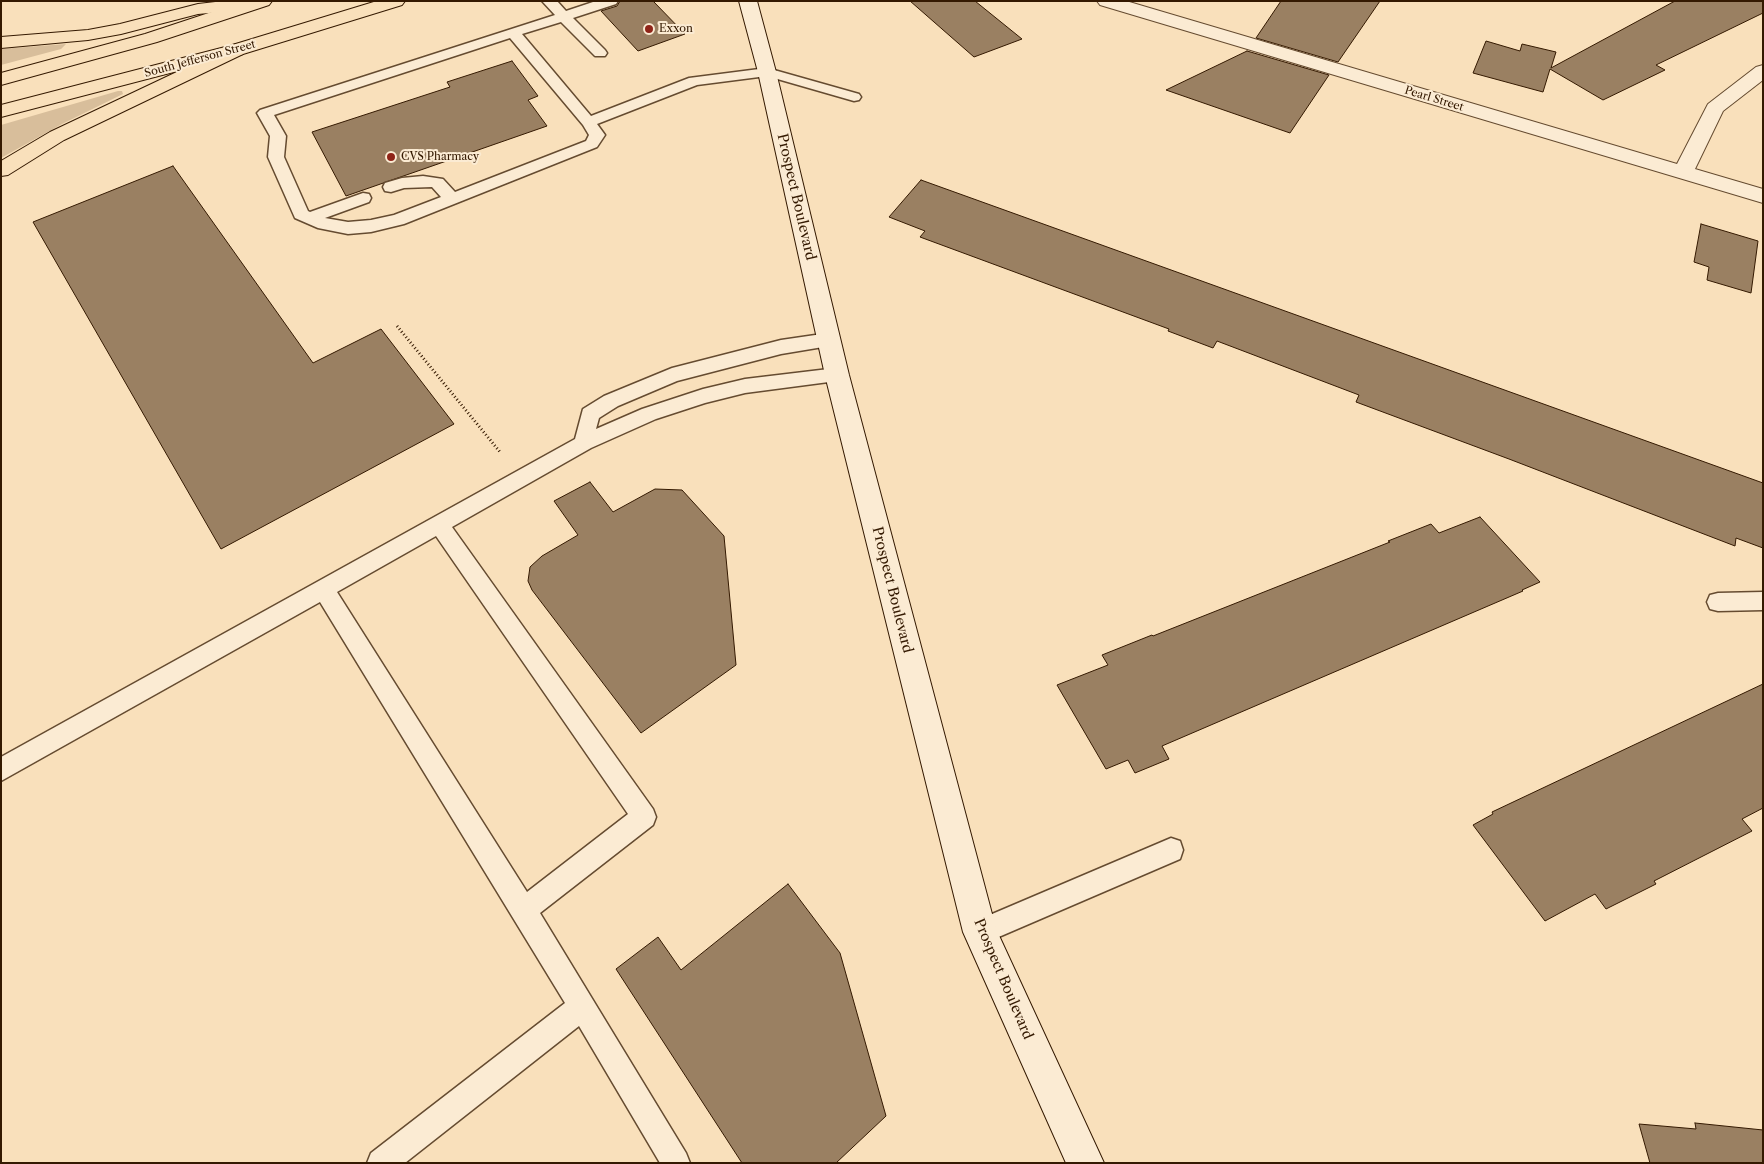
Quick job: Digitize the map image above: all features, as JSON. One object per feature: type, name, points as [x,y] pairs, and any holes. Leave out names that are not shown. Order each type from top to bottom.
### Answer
[{"type":"main road","name":"South Jefferson Street","points":[[1,111],[236,50],[396,1]]},
{"type":"main road","points":[[1,43],[88,35],[121,29],[198,9],[258,3]]},
{"type":"main road","points":[[1,79],[152,38],[258,3]]},
{"type":"main road","points":[[1,170],[57,136],[236,50]]},
{"type":"street","name":"Prospect Boulevard","points":[[748,1],[767,72],[837,375],[980,932],[1085,1163]]},
{"type":"street","name":"Pearl Street","points":[[1106,1],[1763,196]]},
{"type":"street","points":[[1145,12],[1174,1]]},
{"type":"street","points":[[1683,173],[1715,108],[1763,71]]},
{"type":"lane","points":[[549,1],[566,16],[600,53]]},
{"type":"lane","points":[[513,33],[588,122],[597,135],[592,144],[398,220],[371,226],[348,228],[324,224],[301,214],[276,157],[278,136],[265,113],[611,1]]},
{"type":"lane","points":[[588,122],[694,81],[767,72],[854,97]]},
{"type":"lane","points":[[391,187],[402,183],[423,181],[437,184],[452,199]]},
{"type":"lane","points":[[309,218],[363,198]]},
{"type":"lane","points":[[584,443],[590,414],[610,401],[672,375],[781,347],[829,340]]},
{"type":"lane","points":[[1,770],[584,443],[649,414],[703,396],[746,386],[837,375]]},
{"type":"lane","points":[[439,524],[644,817],[524,910]]},
{"type":"lane","points":[[323,589],[524,910],[676,1163]]},
{"type":"lane","points":[[1718,602],[1763,601]]},
{"type":"lane","points":[[980,932],[1171,850]]},
{"type":"lane","points":[[381,1163],[582,1007]]},
{"type":"path","points":[[396,326],[522,478]]},
{"type":"shaded area","points":[[66,44],[61,49],[1,65],[1,49]]},
{"type":"shaded area","points":[[122,91],[123,94],[62,124],[1,158],[1,125]]},
{"type":"building","name":"Exxon","points":[[620,1],[653,1],[685,34],[638,51],[601,11],[617,6]]},
{"type":"building","points":[[910,1],[975,1],[1022,39],[974,57]]},
{"type":"building","points":[[1281,1],[1380,1],[1338,62],[1256,38]]},
{"type":"building","points":[[1675,1],[1763,1],[1763,13],[1656,65],[1665,70],[1603,100],[1550,69],[1543,92],[1473,73],[1486,41],[1520,51],[1522,44],[1556,52],[1551,68]]},
{"type":"building","points":[[1247,51],[1329,75],[1290,133],[1166,90]]},
{"type":"building","name":"CVS Pharmacy","points":[[512,61],[538,96],[528,100],[547,126],[346,196],[312,132],[450,87],[447,82]]},
{"type":"building","points":[[173,166],[313,363],[381,329],[454,424],[221,549],[33,222]]},
{"type":"building","points":[[921,180],[1763,483],[1763,548],[1736,538],[1735,546],[1356,402],[1359,395],[1217,341],[1213,348],[1168,331],[1169,329],[920,237],[925,231],[889,217]]},
{"type":"building","points":[[1701,224],[1758,241],[1751,293],[1707,280],[1709,267],[1694,262]]},
{"type":"building","points":[[590,482],[613,512],[655,489],[682,490],[724,536],[736,665],[641,733],[532,590],[528,581],[530,567],[542,556],[578,535],[554,501]]},
{"type":"building","points":[[1480,517],[1540,582],[1162,746],[1169,759],[1135,773],[1128,760],[1106,769],[1057,685],[1108,665],[1102,655],[1390,542],[1388,541],[1431,524],[1439,533]]},
{"type":"building","points":[[1763,684],[1763,808],[1742,819],[1752,831],[1654,881],[1656,884],[1606,909],[1595,894],[1545,921],[1473,825],[1493,814],[1492,812]]},
{"type":"building","points":[[788,884],[840,953],[886,1116],[836,1163],[742,1163],[616,969],[658,937],[681,970]]},
{"type":"building","points":[[1695,1123],[1763,1130],[1763,1163],[1650,1163],[1639,1124],[1696,1129]]},
{"type":"place","name":"Exxon","points":[[649,29]]},
{"type":"place","name":"CVS Pharmacy","points":[[391,157]]}]
